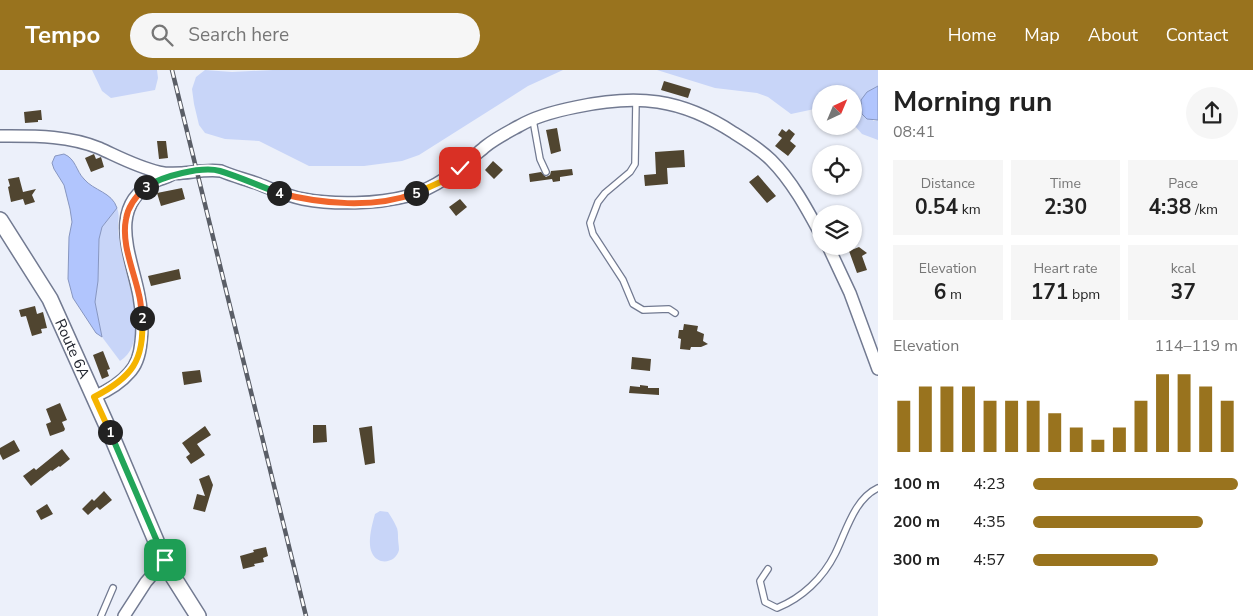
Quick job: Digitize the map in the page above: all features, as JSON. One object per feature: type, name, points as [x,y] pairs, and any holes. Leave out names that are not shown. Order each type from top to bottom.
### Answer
[{"type":"main road","name":"Route 6A","points":[[0,220],[50,299],[165,560],[198,616]]},
{"type":"street","points":[[94,397],[108,390],[130,373],[136,363],[140,349],[143,320],[125,232],[126,218],[135,198],[144,189],[154,182],[173,175],[211,170],[220,171],[277,192],[311,200],[352,202],[394,199],[432,187],[445,180],[487,145],[521,124],[550,114],[591,104],[636,101],[667,103],[688,109],[727,128],[760,150],[785,175],[812,220]]},
{"type":"street","points":[[0,136],[47,136],[74,141],[98,148],[143,168],[173,175]]},
{"type":"street","points":[[832,255],[850,293],[878,369]]},
{"type":"street","points":[[124,616],[146,582],[165,560]]},
{"type":"lane","points":[[636,101],[635,164],[630,172],[605,193],[598,202],[590,223],[593,234],[623,280],[633,304],[643,310],[669,309],[675,313]]},
{"type":"lane","points":[[533,120],[540,160],[546,172]]},
{"type":"lane","points":[[768,569],[760,581],[765,602],[777,608],[790,603],[816,582],[834,557],[858,506],[868,494],[878,488]]},
{"type":"lane","points":[[100,616],[114,588]]},
{"type":"shaded area","points":[[92,70],[157,70],[158,78],[155,90],[111,98],[102,91]]},
{"type":"shaded area","points":[[205,70],[232,72],[273,70],[563,70],[528,86],[419,155],[402,161],[364,166],[309,166],[259,141],[225,139],[205,133],[199,125],[192,89],[196,77]]},
{"type":"shaded area","points":[[657,70],[878,70],[878,86],[867,92],[873,121],[878,120],[878,140],[862,134],[862,85],[812,85],[812,110],[791,114],[768,97],[757,93],[715,88]]},
{"type":"shaded area","points":[[878,86],[878,120],[867,119],[862,114],[862,99],[867,92]]},
{"type":"shaded area","points":[[64,154],[71,159],[81,176],[88,183],[111,198],[117,208],[102,227],[99,239],[98,281],[95,302],[102,337],[96,333],[73,298],[68,279],[69,237],[72,222],[64,185],[52,163],[55,156]]},
{"type":"shaded area","points":[[117,208],[119,215],[118,232],[136,325],[134,339],[129,351],[120,361],[102,337],[95,302],[98,281],[99,239],[102,227]]},
{"type":"shaded area","points":[[380,511],[388,512],[398,532],[399,550],[394,558],[387,561],[378,560],[375,557],[370,544],[375,514]]},
{"type":"building","points":[[664,81],[691,89],[688,98],[661,90]]},
{"type":"building","points":[[41,110],[42,120],[25,123],[24,112]]},
{"type":"building","points":[[557,128],[561,151],[551,154],[546,130]]},
{"type":"building","points":[[782,129],[786,132],[789,129],[795,134],[790,141],[796,146],[788,156],[775,146],[782,138],[778,135]]},
{"type":"building","points":[[157,141],[166,141],[168,158],[159,159]]},
{"type":"building","points":[[684,150],[685,167],[667,168],[668,184],[645,186],[644,175],[656,174],[655,152]]},
{"type":"building","points":[[94,154],[96,159],[101,157],[104,167],[91,172],[85,158]]},
{"type":"building","points":[[493,161],[503,170],[494,179],[485,170]]},
{"type":"building","points":[[572,169],[573,175],[560,177],[560,181],[553,182],[552,179],[530,182],[529,174],[541,172],[546,177],[550,175],[551,171]]},
{"type":"building","points":[[758,175],[776,196],[767,203],[749,182]]},
{"type":"building","points":[[19,177],[23,192],[36,189],[32,195],[35,202],[25,205],[23,199],[11,202],[8,179]]},
{"type":"building","points":[[182,188],[185,199],[161,206],[157,193]]},
{"type":"building","points":[[460,199],[467,207],[456,216],[449,207]]},
{"type":"building","points":[[862,249],[867,253],[862,256],[867,270],[857,273],[850,255],[862,255]]},
{"type":"building","points":[[179,269],[181,279],[151,286],[148,276]]},
{"type":"building","points":[[35,306],[37,314],[43,312],[47,328],[41,329],[42,333],[32,336],[26,316],[21,317],[19,310]]},
{"type":"building","points":[[684,324],[698,326],[697,331],[704,334],[703,341],[708,344],[701,347],[691,347],[690,350],[680,349],[681,339],[678,338],[679,330],[683,330]]},
{"type":"building","points":[[103,351],[110,369],[107,370],[109,376],[102,379],[93,355]]},
{"type":"building","points":[[632,357],[651,359],[650,371],[631,369]]},
{"type":"building","points":[[200,370],[202,382],[184,385],[182,372]]},
{"type":"building","points":[[640,385],[648,386],[648,388],[659,388],[659,395],[629,393],[630,386],[640,387]]},
{"type":"building","points":[[60,403],[67,420],[62,422],[65,429],[50,436],[46,424],[51,422],[46,409]]},
{"type":"building","points":[[313,425],[326,425],[327,442],[313,443]]},
{"type":"building","points":[[205,426],[211,435],[197,444],[205,455],[191,464],[186,457],[190,454],[182,443]]},
{"type":"building","points":[[372,426],[375,463],[365,465],[359,428]]},
{"type":"building","points":[[14,440],[20,451],[3,460],[0,448]]},
{"type":"building","points":[[62,449],[70,459],[60,467],[51,470],[31,486],[23,476],[34,468],[36,470]]},
{"type":"building","points":[[209,475],[213,485],[205,512],[193,509],[197,494],[205,496],[199,479]]},
{"type":"building","points":[[104,491],[112,500],[100,510],[97,507],[88,515],[82,509]]},
{"type":"building","points":[[47,504],[53,514],[41,520],[36,511]]},
{"type":"building","points":[[266,547],[268,556],[263,558],[264,562],[243,569],[240,556]]},
{"type":"railway","points":[[172,70],[306,616]]},
{"type":"route","points":[[165,560],[94,397],[108,390],[130,373],[136,363],[140,349],[143,320],[125,232],[126,218],[135,198],[154,182],[173,175],[211,170],[220,171],[277,192],[303,199],[334,202],[394,199],[409,196],[432,187],[445,180],[460,168]]}]
